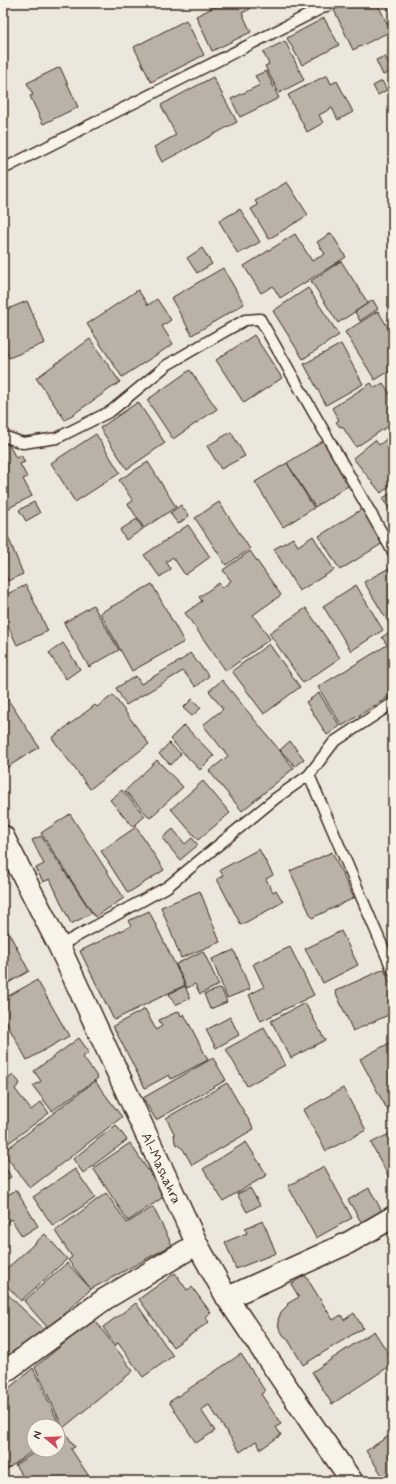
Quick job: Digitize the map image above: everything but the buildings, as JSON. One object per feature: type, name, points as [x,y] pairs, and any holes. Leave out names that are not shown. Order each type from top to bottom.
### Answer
[{"type":"street","name":"Al-Mashahra","points":[[3,836],[58,946],[197,1244],[227,1298],[352,1481]]},
{"type":"street","points":[[227,1298],[348,1243],[393,1217]]},
{"type":"street","points":[[3,1373],[105,1299],[197,1244]]},
{"type":"lane","points":[[3,169],[332,3]]},
{"type":"lane","points":[[3,436],[23,443],[57,438],[111,411],[167,365],[222,332],[245,320],[260,319],[393,552]]},
{"type":"lane","points":[[58,946],[167,887],[276,798],[309,774],[334,742],[393,703]]},
{"type":"lane","points":[[309,774],[393,971]]}]
